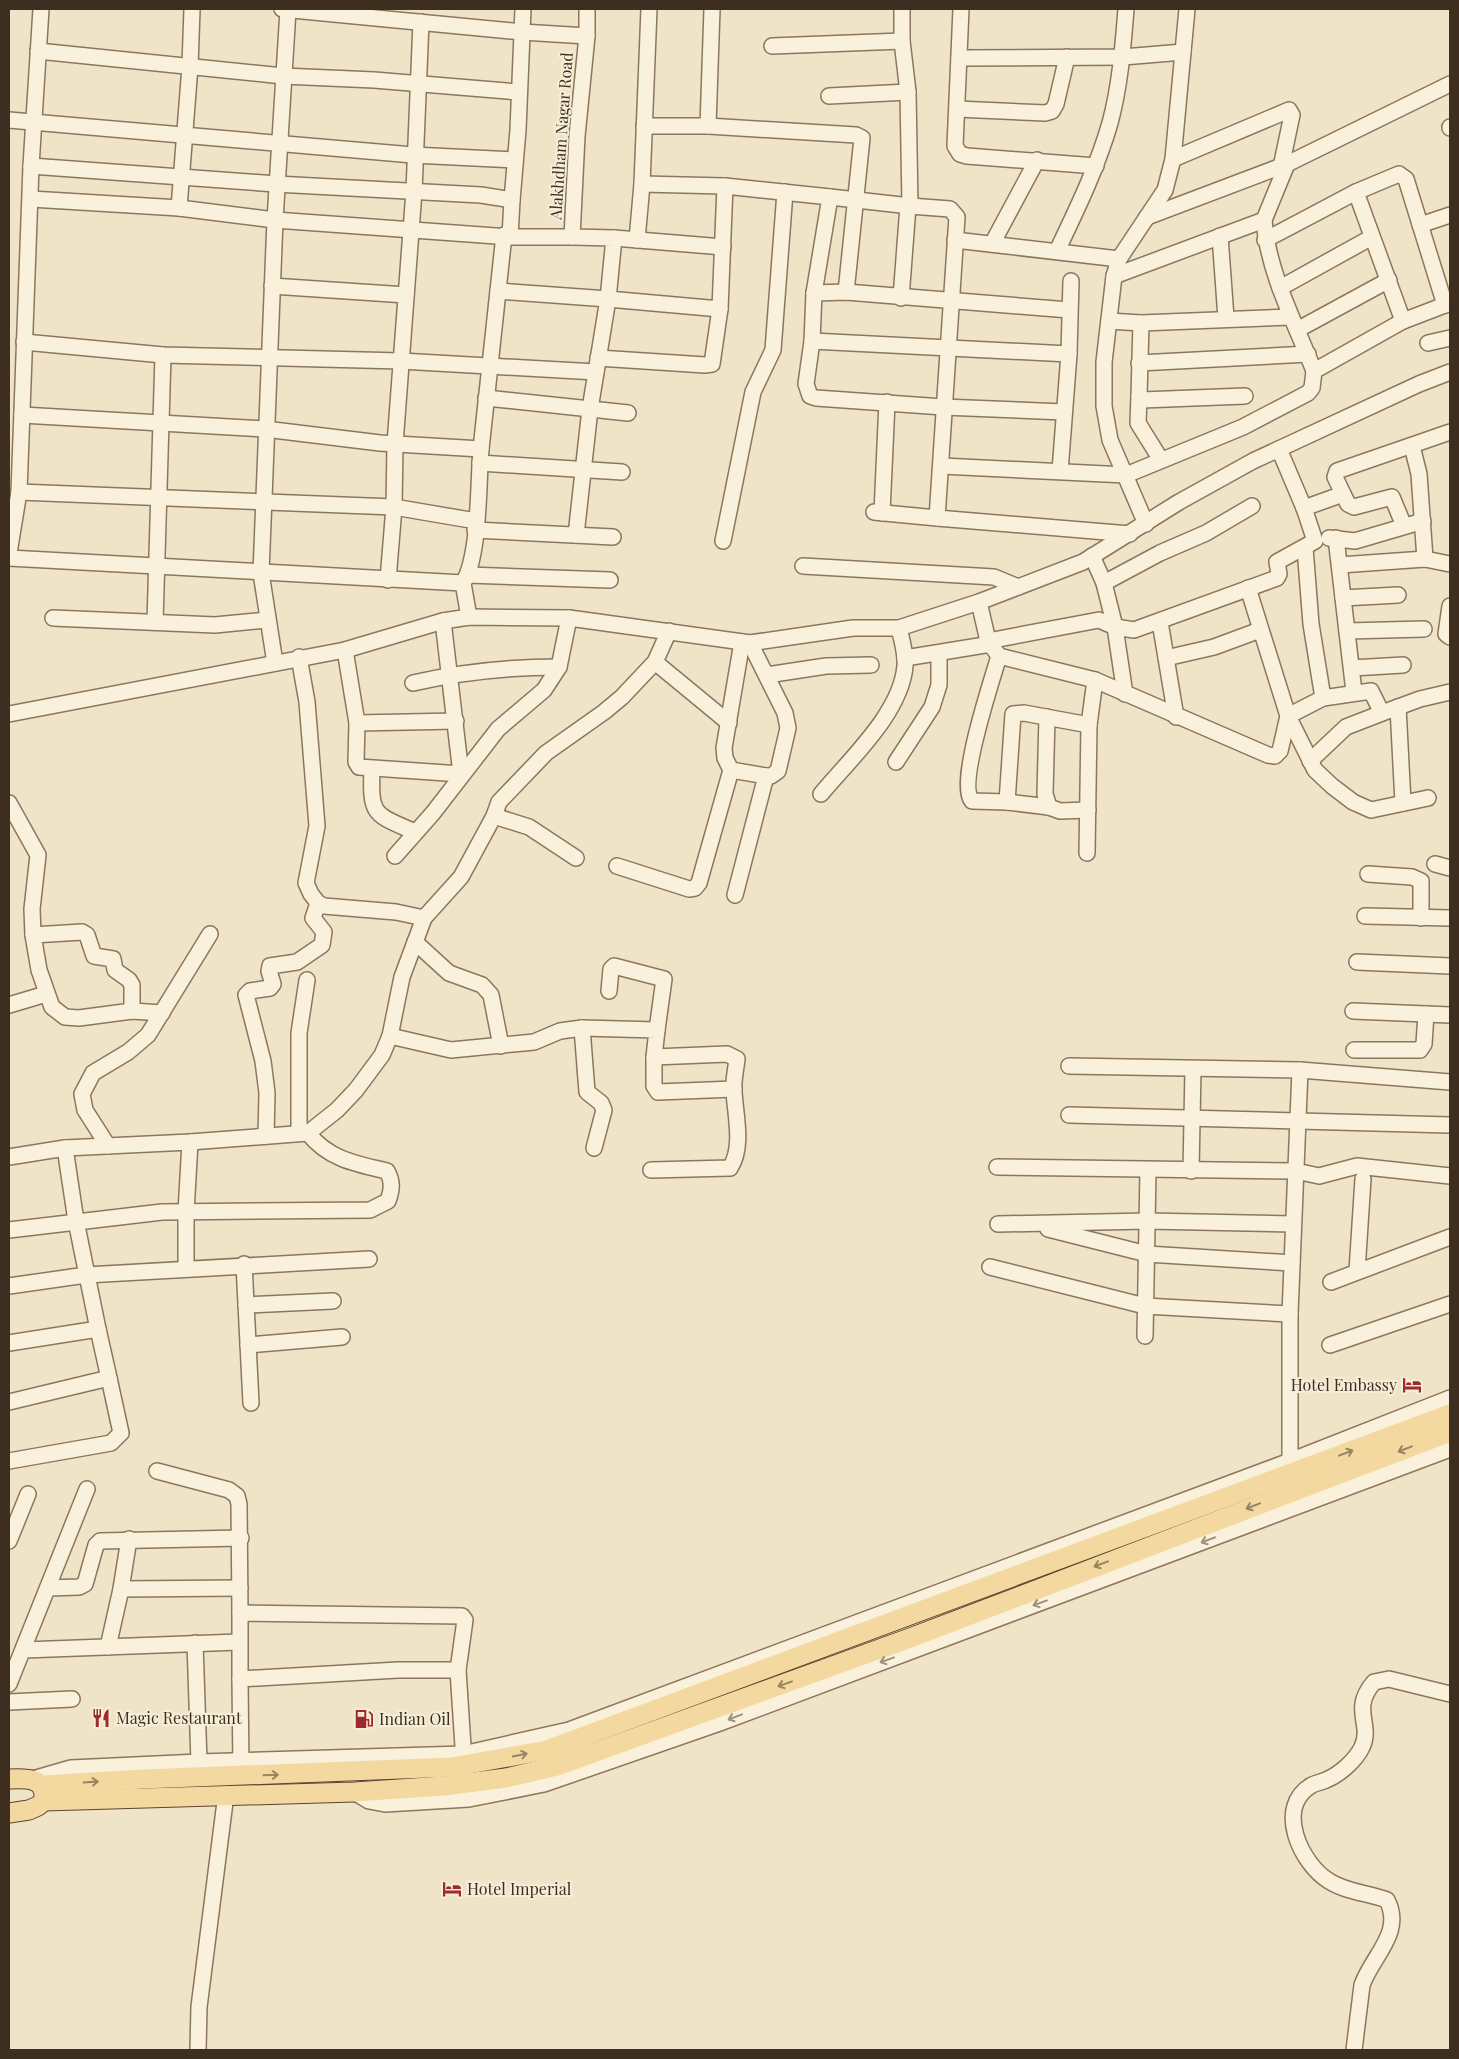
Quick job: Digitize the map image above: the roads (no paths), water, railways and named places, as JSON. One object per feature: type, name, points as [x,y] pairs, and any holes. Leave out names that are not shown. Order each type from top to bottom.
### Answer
[{"type":"main road","points":[[40,1788],[241,1769],[464,1760],[556,1746],[1450,1414]]},
{"type":"main road","points":[[9,1779],[40,1788],[226,1794],[354,1792],[498,1780],[557,1766],[910,1638],[1450,1432]]},
{"type":"main road","points":[[9,1813],[29,1810],[38,1806],[40,1788]]},
{"type":"street","points":[[9,554],[11,522],[19,492],[33,121],[41,9]]},
{"type":"street","points":[[179,208],[190,66],[192,9]]},
{"type":"street","points":[[275,664],[261,573],[268,358],[285,9],[339,12],[522,32],[587,36]]},
{"type":"street","points":[[469,617],[466,579],[475,525],[480,456],[498,291],[512,200],[518,130],[518,92],[523,9]]},
{"type":"street","name":"Alakhdham Nagar Road","points":[[586,9],[587,36],[577,136],[572,237],[614,238],[723,247]]},
{"type":"street","points":[[637,240],[642,184],[649,9]]},
{"type":"street","points":[[708,126],[712,9]]},
{"type":"street","points":[[902,9],[902,41],[908,92],[909,206],[902,298]]},
{"type":"street","points":[[960,9],[955,146],[960,154],[1096,166]]},
{"type":"street","points":[[1057,251],[1096,166],[1110,121],[1123,57],[1126,9]]},
{"type":"street","points":[[1146,524],[1110,440],[1104,406],[1104,362],[1114,276],[1119,259],[1165,190],[1173,159],[1187,9]]},
{"type":"street","points":[[388,580],[394,507],[395,444],[414,191],[413,155],[421,22]]},
{"type":"street","points":[[772,46],[902,41]]},
{"type":"street","points":[[38,51],[283,76],[518,92]]},
{"type":"street","points":[[959,58],[1123,57],[1183,52]]},
{"type":"street","points":[[957,109],[1045,113],[1052,111],[1056,104],[1066,57]]},
{"type":"street","points":[[1147,217],[1284,166],[1450,84]]},
{"type":"street","points":[[830,96],[908,92]]},
{"type":"street","points":[[942,466],[1126,475],[1243,427],[1308,394],[1312,388],[1314,371],[1280,288],[1265,240],[1264,220],[1284,166],[1292,115],[1289,110],[1173,159]]},
{"type":"street","points":[[9,120],[413,155],[515,160]]},
{"type":"street","points":[[644,126],[708,126],[856,135],[862,138],[846,292]]},
{"type":"street","points":[[992,244],[1037,160]]},
{"type":"street","points":[[31,166],[181,178],[481,195],[512,200]]},
{"type":"street","points":[[1265,240],[1356,192],[1399,174],[1406,179],[1448,304],[1403,321],[1314,371]]},
{"type":"street","points":[[642,184],[725,186],[909,206],[940,207],[953,210],[957,217],[943,408],[942,466],[937,518]]},
{"type":"street","points":[[24,342],[163,355],[401,361],[490,367],[712,364],[720,308],[725,186]]},
{"type":"street","points":[[723,541],[753,392],[773,350],[785,192]]},
{"type":"street","points":[[1356,192],[1403,321]]},
{"type":"street","points":[[830,197],[814,293],[812,341],[806,384],[810,396],[943,408],[1064,412]]},
{"type":"street","points":[[31,199],[179,208],[274,220],[411,230],[507,236],[572,237]]},
{"type":"street","points":[[1420,225],[1450,215]]},
{"type":"street","points":[[1114,276],[1264,220]]},
{"type":"street","points":[[1220,236],[1226,318]]},
{"type":"street","points":[[1280,288],[1372,236]]},
{"type":"street","points":[[576,535],[582,469],[608,299],[614,238]]},
{"type":"street","points":[[954,240],[1119,259]]},
{"type":"street","points":[[1060,472],[1071,280]]},
{"type":"street","points":[[1109,321],[1141,322],[1226,318],[1294,324],[1389,280]]},
{"type":"street","points":[[272,286],[406,295]]},
{"type":"street","points":[[498,291],[720,308]]},
{"type":"street","points":[[814,293],[846,292],[951,302],[1069,310]]},
{"type":"street","points":[[1141,322],[1138,423],[1161,460]]},
{"type":"street","points":[[1428,343],[1450,338]]},
{"type":"street","points":[[812,341],[948,350],[1068,354]]},
{"type":"street","points":[[1139,363],[1308,354]]},
{"type":"street","points":[[155,622],[163,355]]},
{"type":"street","points":[[9,714],[275,664],[300,657],[345,650],[443,621],[469,617],[568,618],[746,643],[853,628],[899,628],[979,602],[1092,556],[1179,502],[1279,449],[1419,384],[1450,372]]},
{"type":"street","points":[[1139,396],[1147,401],[1245,396]]},
{"type":"street","points":[[486,398],[628,413]]},
{"type":"street","points":[[887,402],[878,513],[1130,534]]},
{"type":"street","points":[[22,415],[265,429],[582,469],[622,472]]},
{"type":"street","points":[[1404,526],[1392,496],[1354,507],[1348,504],[1335,477],[1337,472],[1450,432]]},
{"type":"street","points":[[1412,446],[1419,474],[1425,560]]},
{"type":"street","points":[[1279,449],[1304,508],[1310,544],[1311,624],[1324,698]]},
{"type":"street","points":[[19,492],[394,507],[475,525],[613,537]]},
{"type":"street","points":[[1304,508],[1344,494]]},
{"type":"street","points":[[1104,583],[1160,553],[1206,533],[1252,506]]},
{"type":"street","points":[[905,658],[993,647],[1099,620],[1115,627],[1134,630],[1277,578],[1279,574],[1277,562],[1310,544],[1336,538],[1355,541],[1423,521]]},
{"type":"street","points":[[1336,538],[1354,692]]},
{"type":"street","points":[[1092,556],[1104,583],[1115,627],[1125,694]]},
{"type":"street","points":[[9,558],[157,565],[388,580],[610,580]]},
{"type":"street","points":[[1340,565],[1425,560],[1450,564]]},
{"type":"street","points":[[803,566],[994,577],[1018,587]]},
{"type":"street","points":[[1248,588],[1288,716],[1315,770],[1332,786],[1361,806],[1372,810],[1428,798]]},
{"type":"street","points":[[1343,598],[1398,595]]},
{"type":"street","points":[[979,602],[993,647],[972,750],[968,776],[968,797],[972,801],[1007,802],[1049,807],[1060,811],[1088,810]]},
{"type":"street","points":[[1450,606],[1446,634],[1450,637]]},
{"type":"street","points":[[53,618],[215,625],[267,620]]},
{"type":"street","points":[[395,856],[433,813],[461,774],[498,729],[544,690],[559,667],[568,618]]},
{"type":"street","points":[[443,621],[461,774]]},
{"type":"street","points":[[1160,622],[1176,717]]},
{"type":"street","points":[[821,794],[884,719],[901,685],[905,658],[899,628]]},
{"type":"street","points":[[1347,631],[1424,629]]},
{"type":"street","points":[[1166,658],[1214,648],[1260,630]]},
{"type":"street","points":[[9,1157],[66,1148],[190,1142],[303,1133],[337,1110],[356,1090],[382,1055],[390,1036],[402,977],[424,918],[461,877],[494,816],[499,802],[546,753],[604,712],[655,662],[669,631]]},
{"type":"street","points":[[731,770],[766,776],[771,776],[778,771],[788,728],[785,713],[767,675],[746,643]]},
{"type":"street","points":[[617,866],[689,889],[695,888],[699,883],[731,770],[724,758],[729,722],[746,643]]},
{"type":"street","points":[[993,647],[1095,680],[1176,717],[1276,756],[1280,751],[1288,716]]},
{"type":"street","points":[[345,650],[357,724],[356,762],[362,768],[461,774]]},
{"type":"street","points":[[896,762],[932,707],[939,684],[939,653]]},
{"type":"street","points":[[300,657],[317,826],[306,882],[318,903],[324,906],[396,912],[424,918]]},
{"type":"street","points":[[655,662],[729,722]]},
{"type":"street","points":[[767,675],[826,666],[871,665]]},
{"type":"street","points":[[1352,668],[1403,665]]},
{"type":"street","points":[[412,683],[450,674],[531,667],[559,667]]},
{"type":"street","points":[[1087,853],[1089,724],[1095,680]]},
{"type":"street","points":[[1288,716],[1324,698],[1354,692],[1373,691],[1382,713]]},
{"type":"street","points":[[1310,761],[1346,727],[1398,707],[1450,692]]},
{"type":"street","points":[[1398,707],[1403,803]]},
{"type":"street","points":[[1007,802],[1013,714],[1089,724]]},
{"type":"street","points":[[1047,717],[1045,794],[1049,807]]},
{"type":"street","points":[[357,724],[456,720]]},
{"type":"street","points":[[372,769],[371,794],[374,807],[379,815],[415,832]]},
{"type":"street","points":[[735,895],[766,776]]},
{"type":"street","points":[[9,803],[38,855],[32,909],[33,935],[46,994],[52,1006],[66,1017],[79,1018],[132,1012],[162,1013]]},
{"type":"street","points":[[494,816],[529,827],[576,858]]},
{"type":"street","points":[[1435,864],[1450,868]]},
{"type":"street","points":[[1368,874],[1412,877],[1421,881],[1421,918]]},
{"type":"street","points":[[266,1136],[267,1093],[263,1061],[246,995],[250,991],[270,988],[273,984],[269,971],[270,966],[297,962],[322,945],[324,932],[313,918],[318,903]]},
{"type":"street","points":[[1365,916],[1450,918]]},
{"type":"street","points":[[33,935],[82,932],[88,935],[94,956],[113,959],[115,970],[129,980],[134,991],[132,1012]]},
{"type":"street","points":[[108,1146],[85,1110],[82,1094],[93,1073],[128,1052],[148,1034],[210,934]]},
{"type":"street","points":[[415,942],[449,973],[482,985],[490,995],[501,1046]]},
{"type":"street","points":[[1357,962],[1450,966]]},
{"type":"street","points":[[609,991],[611,968],[614,966],[664,979],[654,1057],[654,1086],[658,1092],[734,1089]]},
{"type":"street","points":[[9,1230],[76,1221],[186,1212],[370,1210],[388,1201],[392,1190],[392,1179],[387,1171],[342,1159],[319,1147],[303,1133],[299,1032],[307,980]]},
{"type":"street","points":[[9,1005],[46,994]]},
{"type":"street","points":[[1353,1011],[1450,1015]]},
{"type":"street","points":[[1354,1050],[1420,1050],[1424,1044],[1426,1014]]},
{"type":"street","points":[[390,1036],[451,1050],[534,1042],[560,1030],[582,1028],[657,1030]]},
{"type":"street","points":[[582,1028],[588,1092],[601,1103],[604,1110],[594,1148]]},
{"type":"street","points":[[651,1170],[730,1168],[733,1163],[738,1134],[734,1089],[737,1059],[728,1054],[654,1057]]},
{"type":"street","points":[[1069,1066],[1300,1070],[1450,1082]]},
{"type":"street","points":[[1192,1170],[1193,1069]]},
{"type":"street","points":[[1290,1461],[1290,1314],[1300,1070]]},
{"type":"street","points":[[1069,1115],[1450,1125]]},
{"type":"street","points":[[186,1268],[186,1212],[190,1142]]},
{"type":"street","points":[[9,1462],[111,1443],[121,1433],[86,1275],[66,1148]]},
{"type":"street","points":[[997,1167],[1296,1171],[1319,1176],[1357,1166],[1450,1176]]},
{"type":"street","points":[[1145,1336],[1148,1170]]},
{"type":"street","points":[[1357,1271],[1363,1179]]},
{"type":"street","points":[[998,1224],[1147,1221],[1294,1224]]},
{"type":"street","points":[[1032,1224],[1147,1254],[1292,1263]]},
{"type":"street","points":[[1331,1282],[1357,1271],[1449,1240]]},
{"type":"street","points":[[9,1286],[86,1275],[244,1264],[369,1259]]},
{"type":"street","points":[[244,1264],[251,1403]]},
{"type":"street","points":[[990,1267],[1145,1306],[1290,1314]]},
{"type":"street","points":[[246,1305],[333,1301]]},
{"type":"street","points":[[1330,1345],[1450,1304]]},
{"type":"street","points":[[9,1343],[98,1328]]},
{"type":"street","points":[[248,1345],[342,1337]]},
{"type":"street","points":[[9,1402],[109,1378]]},
{"type":"street","points":[[240,1613],[462,1616],[465,1620],[458,1670],[464,1760],[569,1730],[1290,1461],[1450,1398]]},
{"type":"street","points":[[354,1792],[369,1802],[385,1804],[469,1799],[544,1784],[717,1724],[1450,1449]]},
{"type":"street","points":[[40,1788],[71,1768],[199,1762],[241,1769],[239,1504],[236,1496],[229,1490],[157,1471]]},
{"type":"street","points":[[9,1684],[87,1489]]},
{"type":"street","points":[[9,1541],[28,1494]]},
{"type":"street","points":[[48,1588],[79,1587],[85,1584],[98,1542],[129,1539],[240,1538]]},
{"type":"street","points":[[108,1647],[121,1590],[129,1539]]},
{"type":"street","points":[[121,1590],[240,1588]]},
{"type":"street","points":[[24,1650],[239,1642]]},
{"type":"street","points":[[195,1643],[199,1762]]},
{"type":"street","points":[[240,1679],[388,1670],[458,1670]]},
{"type":"street","points":[[1354,2050],[1362,1986],[1366,1975],[1389,1937],[1393,1925],[1392,1909],[1387,1900],[1340,1888],[1327,1880],[1308,1862],[1292,1826],[1296,1804],[1312,1785],[1327,1780],[1348,1765],[1362,1747],[1365,1736],[1361,1709],[1364,1695],[1374,1682],[1389,1679],[1450,1694]]},
{"type":"street","points":[[9,1702],[72,1699]]},
{"type":"street","points":[[198,2050],[199,2007],[226,1794]]},
{"type":"place","name":"Hotel Embassy","points":[[1412,1385]]},
{"type":"place","name":"Magic Restaurant","points":[[101,1718]]},
{"type":"place","name":"Indian Oil","points":[[364,1719]]},
{"type":"place","name":"Hotel Imperial","points":[[452,1889]]}]
